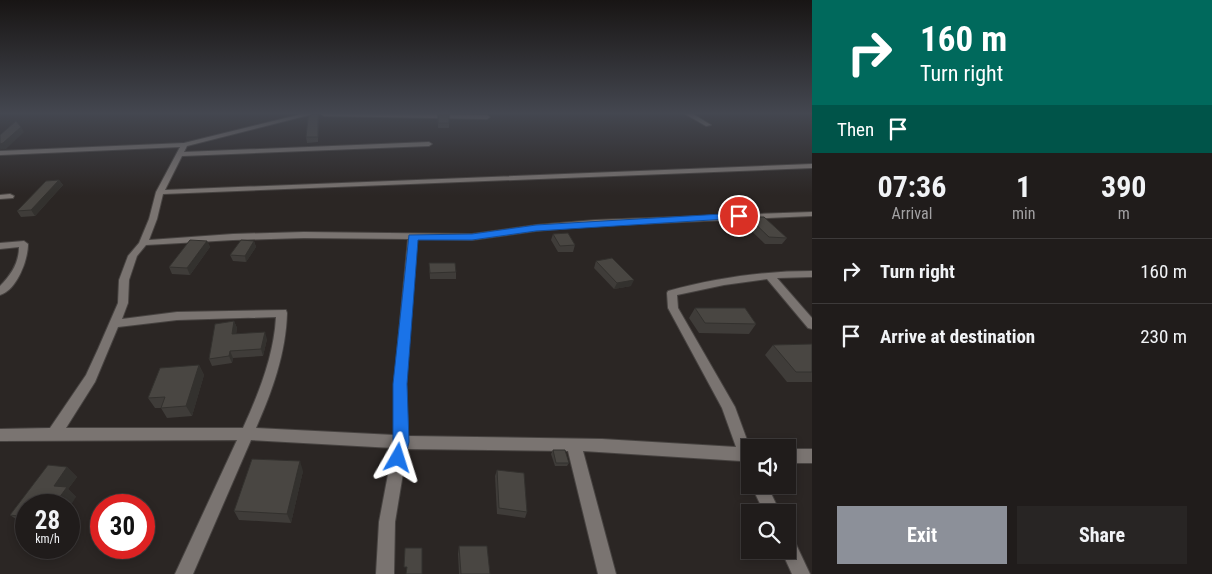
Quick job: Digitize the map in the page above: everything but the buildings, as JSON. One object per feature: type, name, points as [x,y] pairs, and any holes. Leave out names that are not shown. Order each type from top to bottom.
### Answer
[{"type":"street","points":[[55,433],[91,378],[115,324],[122,303],[124,280],[134,256],[143,243],[153,219],[160,192],[181,149],[211,141]]},
{"type":"street","points":[[0,153],[429,144]]},
{"type":"street","points":[[160,192],[810,167]]},
{"type":"street","points":[[0,197],[10,196]]},
{"type":"street","points":[[143,243],[242,237],[472,237],[536,228],[595,223],[810,216]]},
{"type":"street","points":[[385,574],[387,522],[401,442],[400,384],[413,237]]},
{"type":"street","points":[[0,246],[24,244],[24,252],[19,268],[0,292]]},
{"type":"street","points":[[741,441],[728,407],[673,308],[672,293],[705,285],[783,274],[812,274]]},
{"type":"street","points":[[771,277],[812,325]]},
{"type":"street","points":[[115,324],[177,316],[282,313],[280,334],[263,398],[184,574]]},
{"type":"street","points":[[0,435],[55,433],[228,433],[401,442],[574,445],[741,458]]},
{"type":"street","points":[[574,445],[607,574]]},
{"type":"street","points":[[796,456],[812,456]]},
{"type":"street","points":[[794,559],[801,574]]},
{"type":"route","points":[[398,458],[401,442],[400,384],[413,237],[472,237],[536,228],[595,223],[739,216]]}]
